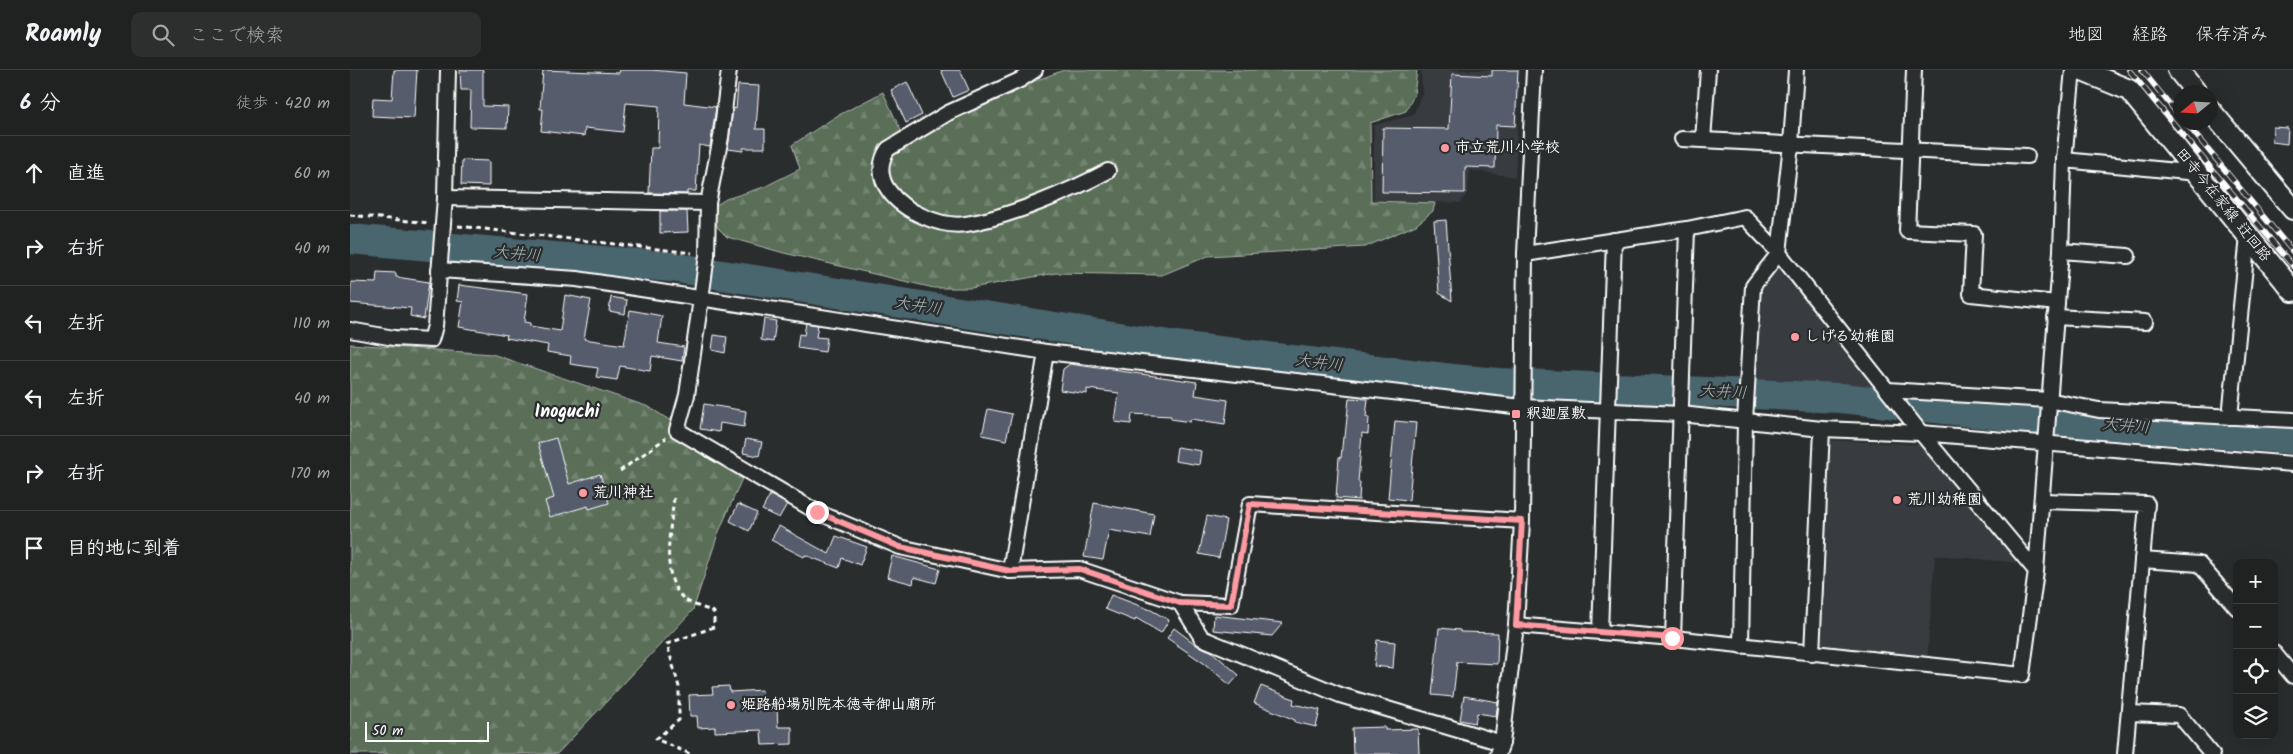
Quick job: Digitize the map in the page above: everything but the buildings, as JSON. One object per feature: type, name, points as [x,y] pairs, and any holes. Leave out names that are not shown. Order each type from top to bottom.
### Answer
[{"type":"main road","name":"田寺今在家線 迂回路","points":[[2080,70],[2129,90],[2293,291]]},
{"type":"main road","points":[[2178,70],[2190,85]]},
{"type":"main road","points":[[2218,120],[2293,209]]},
{"type":"street","points":[[350,330],[394,338],[431,340],[435,326],[445,198],[448,70]]},
{"type":"street","points":[[729,70],[722,137],[708,203],[707,255],[701,299],[687,395],[677,430],[817,512],[891,543],[1010,571],[1080,569],[1180,603],[1231,605],[1250,504],[1522,521]]},
{"type":"street","points":[[1035,70],[1020,80],[948,113],[888,149],[882,157],[880,170],[886,188],[896,202],[914,213],[945,223],[965,225],[1048,198],[1108,171]]},
{"type":"street","points":[[1180,603],[1202,638],[1340,695],[1500,749],[1516,625],[1522,521],[1525,254],[1534,70]]},
{"type":"street","points":[[1703,140],[1708,70]]},
{"type":"street","points":[[1741,646],[1746,421],[1753,286],[1779,253],[1791,144],[1796,70]]},
{"type":"street","points":[[1914,70],[1907,231],[1974,234],[1972,294],[2057,303]]},
{"type":"street","points":[[1516,625],[1672,638],[2022,675],[2036,571],[2047,443],[2048,400],[2061,251],[2064,160],[2073,70]]},
{"type":"street","points":[[1682,138],[2027,156]]},
{"type":"street","points":[[2064,160],[2197,173]]},
{"type":"street","points":[[445,198],[708,203]]},
{"type":"street","points":[[1525,254],[1687,229],[1745,217],[1779,253],[1921,433],[2036,571]]},
{"type":"street","points":[[1672,638],[1687,229]]},
{"type":"street","points":[[2230,417],[2248,236]]},
{"type":"street","points":[[1600,632],[1606,410],[1614,240]]},
{"type":"street","points":[[2061,251],[2128,256]]},
{"type":"street","points":[[439,270],[577,280],[1046,352],[1522,407],[1681,414],[1822,429],[1921,433],[2293,464]]},
{"type":"street","points":[[2055,317],[2145,322]]},
{"type":"street","points":[[1010,571],[1046,352]]},
{"type":"street","points":[[1888,390],[2048,400],[2099,410],[2293,420]]},
{"type":"street","points":[[1812,654],[1822,429]]},
{"type":"street","points":[[2042,501],[2147,504],[2125,754]]},
{"type":"street","points":[[2142,560],[2199,564],[2234,604]]},
{"type":"street","points":[[2278,657],[2291,670]]},
{"type":"street","points":[[2129,713],[2179,715],[2212,754]]},
{"type":"path","points":[[350,215],[707,255]]},
{"type":"path","points":[[620,471],[677,430]]},
{"type":"path","points":[[674,498],[668,556],[670,574],[682,598],[714,612],[714,627],[667,644],[680,687],[679,720],[656,739],[690,754]]},
{"type":"shaded area","name":"市立荒川小学校","points":[[1421,70],[1520,70],[1515,177],[1470,170],[1468,192],[1460,203],[1374,200],[1374,125],[1413,115],[1422,93]]},
{"type":"shaded area","name":"しげる幼稚園","points":[[1779,268],[1874,387],[1755,379],[1757,294]]},
{"type":"shaded area","name":"荒川幼稚園","points":[[1831,440],[1927,445],[2021,563],[1935,555],[1927,660],[1818,649],[1825,445]]},
{"type":"green space","points":[[1064,70],[1417,70],[1414,95],[1406,111],[1370,123],[1371,201],[1435,203],[1433,211],[1416,225],[1365,247],[1208,256],[1162,275],[1056,273],[971,288],[934,288],[784,253],[727,237],[718,228],[714,218],[713,207],[726,199],[764,187],[800,169],[792,145],[835,117],[883,92],[906,142],[944,121]]},
{"type":"green space","points":[[350,344],[492,354],[649,407],[746,469],[718,534],[693,610],[557,754],[350,754]]},
{"type":"waterway","name":"大井川","points":[[350,239],[671,267],[1176,346],[1453,379],[1498,383],[1841,398],[2029,418],[2293,439]]},
{"type":"railway","points":[[2129,70],[2293,266]]},
{"type":"railway","points":[[2142,70],[2173,108]]},
{"type":"railway","points":[[2192,130],[2293,252]]},
{"type":"place","name":"市立荒川小学校","points":[[1445,148]]},
{"type":"place","name":"しげる幼稚園","points":[[1795,337]]},
{"type":"place","name":"釈迦屋敷","points":[[1516,414]]},
{"type":"place","name":"荒川神社","points":[[583,493]]},
{"type":"place","name":"荒川幼稚園","points":[[1897,500]]},
{"type":"place","name":"姫路船場別院本徳寺御山廟所","points":[[731,705]]},
{"type":"district","name":"Inoguchi","points":[[567,412]]},
{"type":"route","points":[[817,512],[900,547],[1010,571],[1080,569],[1180,603],[1231,605],[1250,504],[1522,521],[1516,625],[1672,638]]}]
